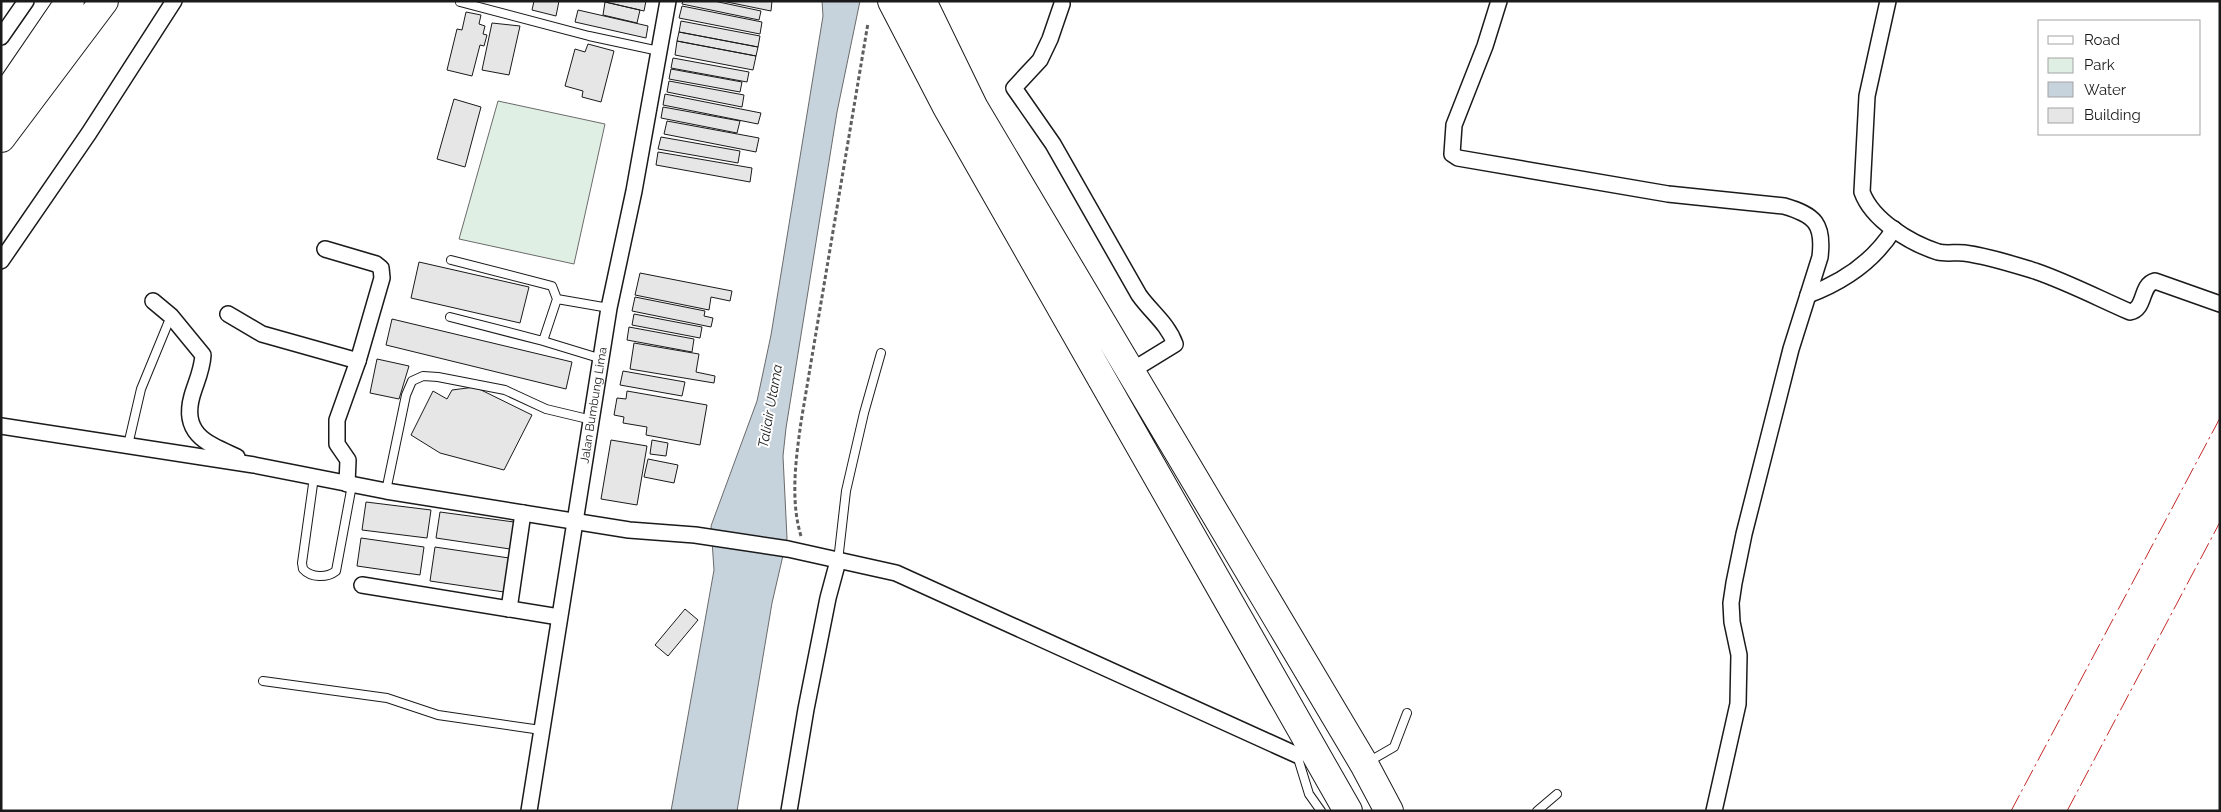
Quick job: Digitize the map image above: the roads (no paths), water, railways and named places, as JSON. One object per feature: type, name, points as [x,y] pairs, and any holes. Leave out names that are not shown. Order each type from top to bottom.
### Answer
[{"type":"highway","points":[[1,102],[70,1]]},
{"type":"highway","points":[[1,161],[104,1]]},
{"type":"highway","points":[[892,1],[947,107],[1304,751],[1348,811]]},
{"type":"highway","points":[[922,1],[974,108],[1137,367],[1389,811]]},
{"type":"highway","points":[[1,138],[86,27]]},
{"type":"street","points":[[1,37],[26,1]]},
{"type":"street","points":[[1,261],[88,133],[174,1]]},
{"type":"street","name":"Jalan Bumbung Lima","points":[[529,811],[609,308],[634,191],[668,1]]},
{"type":"street","points":[[1499,1],[1485,46],[1454,125],[1452,154],[1458,158],[1609,185],[1668,194],[1784,206],[1801,211],[1813,219],[1819,228],[1822,241],[1820,257],[1791,349],[1744,534],[1734,583],[1732,613],[1739,655],[1738,704],[1714,811]]},
{"type":"street","points":[[1888,1],[1867,96],[1862,192],[1866,203],[1894,229],[1907,238],[1940,252],[1978,255],[2036,272],[2130,312],[2135,311],[2148,285],[2155,281],[2220,304]]},
{"type":"street","points":[[1062,4],[1050,39],[1040,60],[1014,88],[1053,144],[1139,295],[1152,313],[1165,324],[1172,334],[1175,344],[1137,367]]},
{"type":"street","points":[[1808,295],[1828,288],[1863,265],[1886,241],[1894,229]]},
{"type":"street","points":[[325,249],[354,260],[368,261],[381,268],[382,278],[358,361],[337,420],[337,444],[348,460],[349,484]]},
{"type":"street","points":[[153,301],[171,316],[197,345],[203,355],[200,378],[192,397],[190,417],[192,428],[202,440],[254,465]]},
{"type":"street","points":[[228,314],[262,334],[358,361]]},
{"type":"street","points":[[1,426],[254,465],[386,491],[628,530],[695,535],[788,549],[896,573],[1304,751]]},
{"type":"street","points":[[509,609],[523,513]]},
{"type":"street","points":[[790,811],[806,709],[828,598],[838,561]]},
{"type":"street","points":[[362,585],[559,617]]},
{"type":"lane","points":[[460,2],[588,36],[659,52]]},
{"type":"lane","points":[[450,260],[552,286],[557,299],[543,341]]},
{"type":"lane","points":[[557,299],[609,308]]},
{"type":"lane","points":[[128,445],[141,389],[171,316]]},
{"type":"lane","points":[[450,317],[543,341],[602,359]]},
{"type":"lane","points":[[838,561],[846,491],[864,413],[881,353]]},
{"type":"lane","points":[[386,491],[406,396],[412,382],[423,376],[438,377],[505,390],[546,409],[592,420]]},
{"type":"lane","points":[[314,477],[302,563],[306,573],[325,577],[336,571],[349,484]]},
{"type":"lane","points":[[263,681],[387,698],[438,715],[541,730]]},
{"type":"lane","points":[[1364,764],[1394,747],[1407,713]]},
{"type":"lane","points":[[1304,751],[1309,794],[1321,811]]},
{"type":"lane","points":[[1538,811],[1558,794]]},
{"type":"water","name":"Taliair Utama","points":[[822,1],[860,1],[837,112],[786,428],[783,456],[787,538],[772,603],[737,811],[671,811],[714,570],[711,526],[757,401],[771,335],[823,16]]}]
